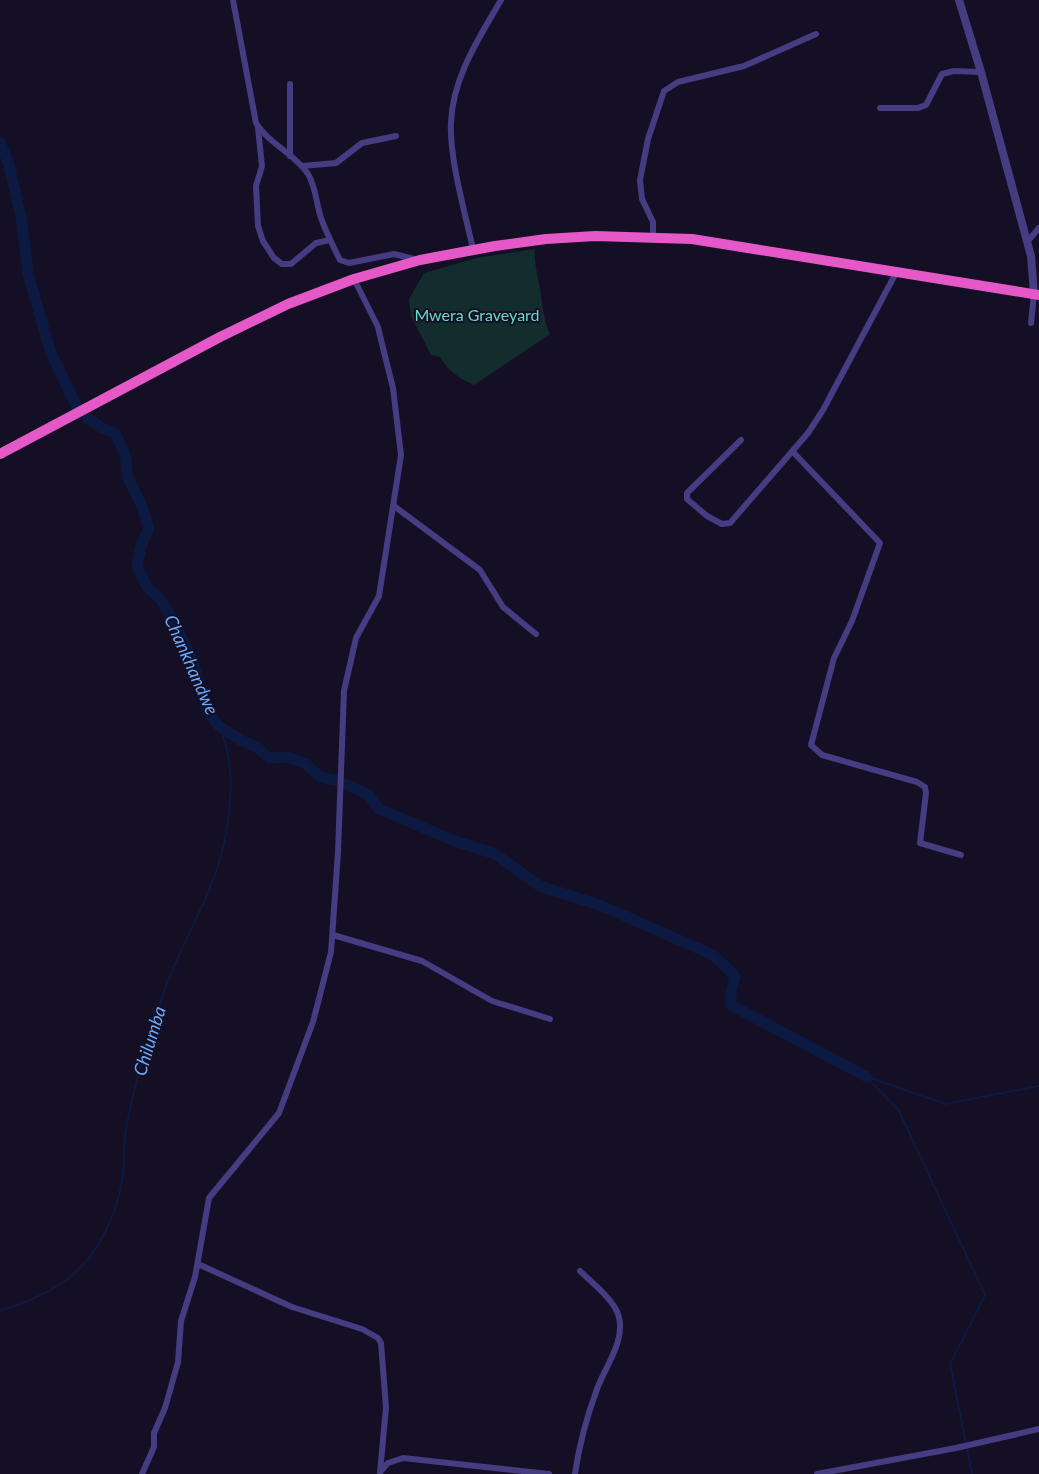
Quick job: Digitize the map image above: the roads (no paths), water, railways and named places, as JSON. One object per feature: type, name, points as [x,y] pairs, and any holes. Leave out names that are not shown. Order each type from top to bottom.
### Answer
[{"type":"highway","points":[[0,454],[250,321],[322,290],[354,279],[420,260],[473,249],[546,239],[595,236],[654,237],[727,243],[1036,295]]},
{"type":"street","points":[[234,0],[248,88],[258,127],[262,166],[256,186],[259,202],[258,226],[263,241],[274,258],[282,264],[291,264],[316,243],[330,240]]},
{"type":"street","points":[[473,249],[452,141],[451,122],[456,92],[466,62],[501,0]]},
{"type":"street","points":[[959,0],[981,72],[1034,269],[1036,295],[1031,323]]},
{"type":"street","points":[[654,237],[653,222],[642,199],[640,180],[648,139],[664,91],[678,82],[744,66],[816,34]]},
{"type":"street","points":[[880,108],[918,108],[929,102],[942,74],[954,71],[981,72]]},
{"type":"street","points":[[290,84],[290,156]]},
{"type":"street","points":[[258,127],[302,166],[314,184],[321,217],[340,260],[346,264],[394,254],[420,260]]},
{"type":"street","points":[[302,166],[336,163],[362,144],[396,136]]},
{"type":"street","points":[[1027,242],[1039,228]]},
{"type":"street","points":[[741,440],[687,493],[688,499],[706,516],[722,524],[730,522],[793,452],[823,410],[897,271]]},
{"type":"street","points":[[142,1474],[154,1447],[154,1433],[165,1408],[178,1362],[183,1312],[198,1264],[209,1198],[279,1113],[312,1022],[328,966],[333,935],[344,691],[356,638],[379,596],[401,455],[393,388],[378,327],[354,279]]},
{"type":"street","points":[[793,452],[880,543],[852,621],[834,658],[811,745],[822,755],[917,782],[925,787],[926,793],[920,842],[961,855]]},
{"type":"street","points":[[394,506],[480,570],[502,607],[536,634]]},
{"type":"street","points":[[333,935],[422,961],[492,1001],[550,1019]]},
{"type":"street","points":[[198,1264],[268,1297],[306,1312],[362,1329],[378,1338],[381,1343],[386,1408],[380,1473]]},
{"type":"street","points":[[574,1474],[596,1389],[618,1339],[620,1325],[614,1306],[580,1271]]},
{"type":"street","points":[[817,1474],[956,1448],[1039,1429]]},
{"type":"street","points":[[380,1473],[388,1463],[403,1458],[549,1474]]},
{"type":"waterway","name":"Chankhandwe","points":[[0,142],[9,165],[22,222],[28,274],[51,353],[77,407]]},
{"type":"waterway","name":"Chankhandwe","points":[[85,416],[102,428],[115,433],[125,454],[128,478],[140,502],[149,528],[141,546],[137,566],[147,587],[161,600],[192,659],[207,710],[218,725],[240,740],[257,747],[269,758],[288,757],[306,764],[320,777],[335,780]]},
{"type":"waterway","name":"Chilumba","points":[[0,1311],[41,1295],[77,1271],[96,1248],[114,1213],[123,1174],[126,1129],[134,1090],[150,1032],[177,959],[214,878],[224,843],[231,783],[228,753],[218,725]]},
{"type":"waterway","points":[[346,784],[369,795],[379,809],[455,841],[495,854],[540,886],[602,906],[713,955],[735,976],[731,992],[731,1005],[867,1077]]},
{"type":"waterway","points":[[867,1077],[899,1111],[985,1295],[950,1364],[972,1474]]},
{"type":"waterway","points":[[868,1077],[945,1104],[1039,1086]]},
{"type":"park label","name":"Mwera Graveyard","points":[[477,315]]}]
